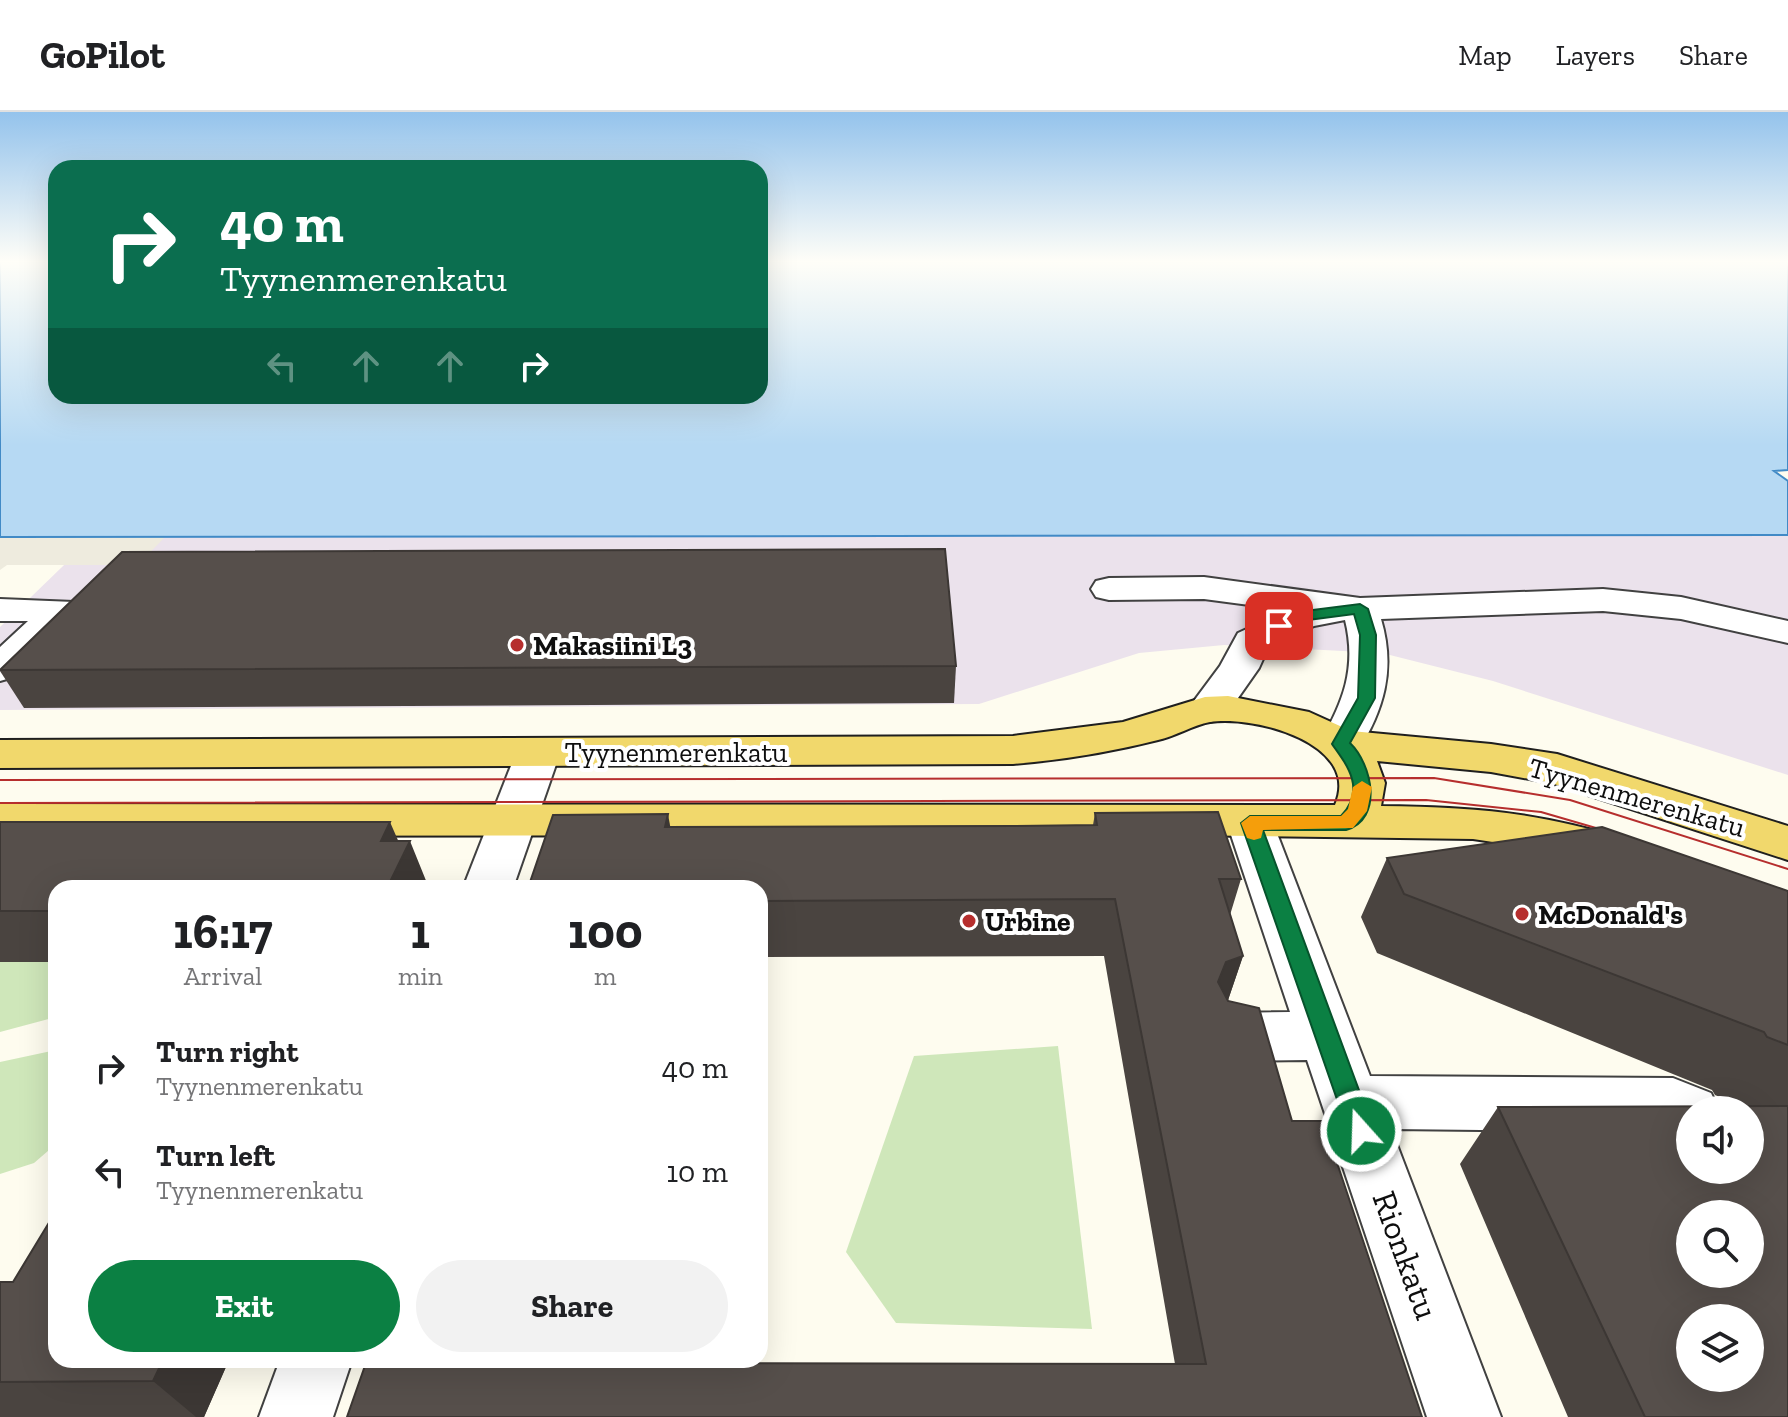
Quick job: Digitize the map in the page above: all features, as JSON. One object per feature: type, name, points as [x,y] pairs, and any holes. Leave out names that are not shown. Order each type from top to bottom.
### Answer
[{"type":"main road","name":"Tyynenmerenkatu","points":[[0,754],[1013,750],[1105,740],[1174,723],[1209,709],[1263,714],[1293,721],[1341,744],[1491,758],[1557,769],[1788,843]]},
{"type":"main road","points":[[1341,744],[1356,759],[1362,777],[1361,801],[1346,823]]},
{"type":"main road","points":[[0,820],[1154,819],[1250,823],[1473,823],[1555,835],[1646,863]]},
{"type":"street","points":[[1109,589],[1204,588],[1360,609]]},
{"type":"street","points":[[1209,709],[1239,668],[1252,641],[1305,616],[1420,604],[1603,600],[1788,608]]},
{"type":"street","points":[[1603,600],[1681,608],[1788,632]]},
{"type":"street","points":[[1420,604],[1636,628],[1788,662]]},
{"type":"street","points":[[1341,744],[1366,698],[1368,688],[1368,635],[1360,609]]},
{"type":"street","points":[[0,610],[61,610],[0,669]]},
{"type":"street","points":[[491,880],[538,753]]},
{"type":"street","name":"Rionkatu","points":[[1250,823],[1464,1417]]},
{"type":"street","points":[[1231,1037],[1328,1036]]},
{"type":"street","points":[[1351,1102],[1676,1106]]},
{"type":"street","points":[[296,1417],[313,1368]]},
{"type":"shaded area","points":[[1788,535],[1788,775],[1493,681],[1382,653],[1224,645],[1139,653],[979,704],[0,710],[0,627],[93,537]]},
{"type":"shaded area","points":[[0,537],[165,537],[128,575],[117,565],[7,565],[0,570]]},
{"type":"green space","points":[[0,962],[48,962],[48,1019],[0,1032]]},
{"type":"green space","points":[[1058,1046],[1092,1329],[896,1323],[846,1252],[914,1056]]},
{"type":"green space","points":[[48,1052],[48,1151],[34,1163],[0,1174],[0,1062]]},
{"type":"water","points":[[0,323],[48,323],[48,404],[768,404],[768,323],[1788,323],[1788,470],[1774,471],[1788,481],[1788,535],[0,537]]},
{"type":"building","name":"Makasiini L3","points":[[945,549],[956,666],[0,670],[122,552]]},
{"type":"building","points":[[1218,812],[1241,879],[1219,879],[1243,956],[1226,962],[1218,982],[1228,1001],[1259,1008],[1292,1121],[1323,1121],[1422,1417],[347,1417],[364,1368],[768,1368],[768,1363],[1206,1364],[1115,899],[768,901],[768,880],[531,880],[553,815],[668,814],[665,827],[1015,826],[1097,825],[1095,813]]},
{"type":"building","points":[[0,822],[390,822],[381,841],[410,841],[391,880],[48,880],[48,911],[0,911]]},
{"type":"building","points":[[1602,827],[1788,891],[1788,1045],[1767,1037],[1764,1032],[1404,894],[1387,858]]},
{"type":"building","points":[[1676,1106],[1676,1184],[1764,1184],[1764,1106],[1788,1106],[1788,1417],[1645,1417],[1498,1107]]},
{"type":"building","points":[[48,1224],[48,1368],[159,1368],[153,1381],[0,1382],[0,1282],[13,1282]]},
{"type":"tram line","points":[[0,780],[1434,778],[1570,800],[1788,869]]},
{"type":"tram line","points":[[0,803],[1426,800],[1541,812],[1620,835]]},
{"type":"slow traffic","points":[[1254,833],[1250,823],[1346,823],[1357,811],[1362,787]]},
{"type":"place","name":"Makasiini L3","points":[[517,645]]},
{"type":"place","name":"McDonald's","points":[[1522,914]]},
{"type":"place","name":"Urbine","points":[[969,921]]},
{"type":"route","points":[[1279,626],[1305,616],[1360,609],[1368,635],[1370,660],[1366,698],[1341,744],[1356,759],[1362,777],[1361,801],[1357,811],[1346,823],[1250,823],[1361,1131]]}]
